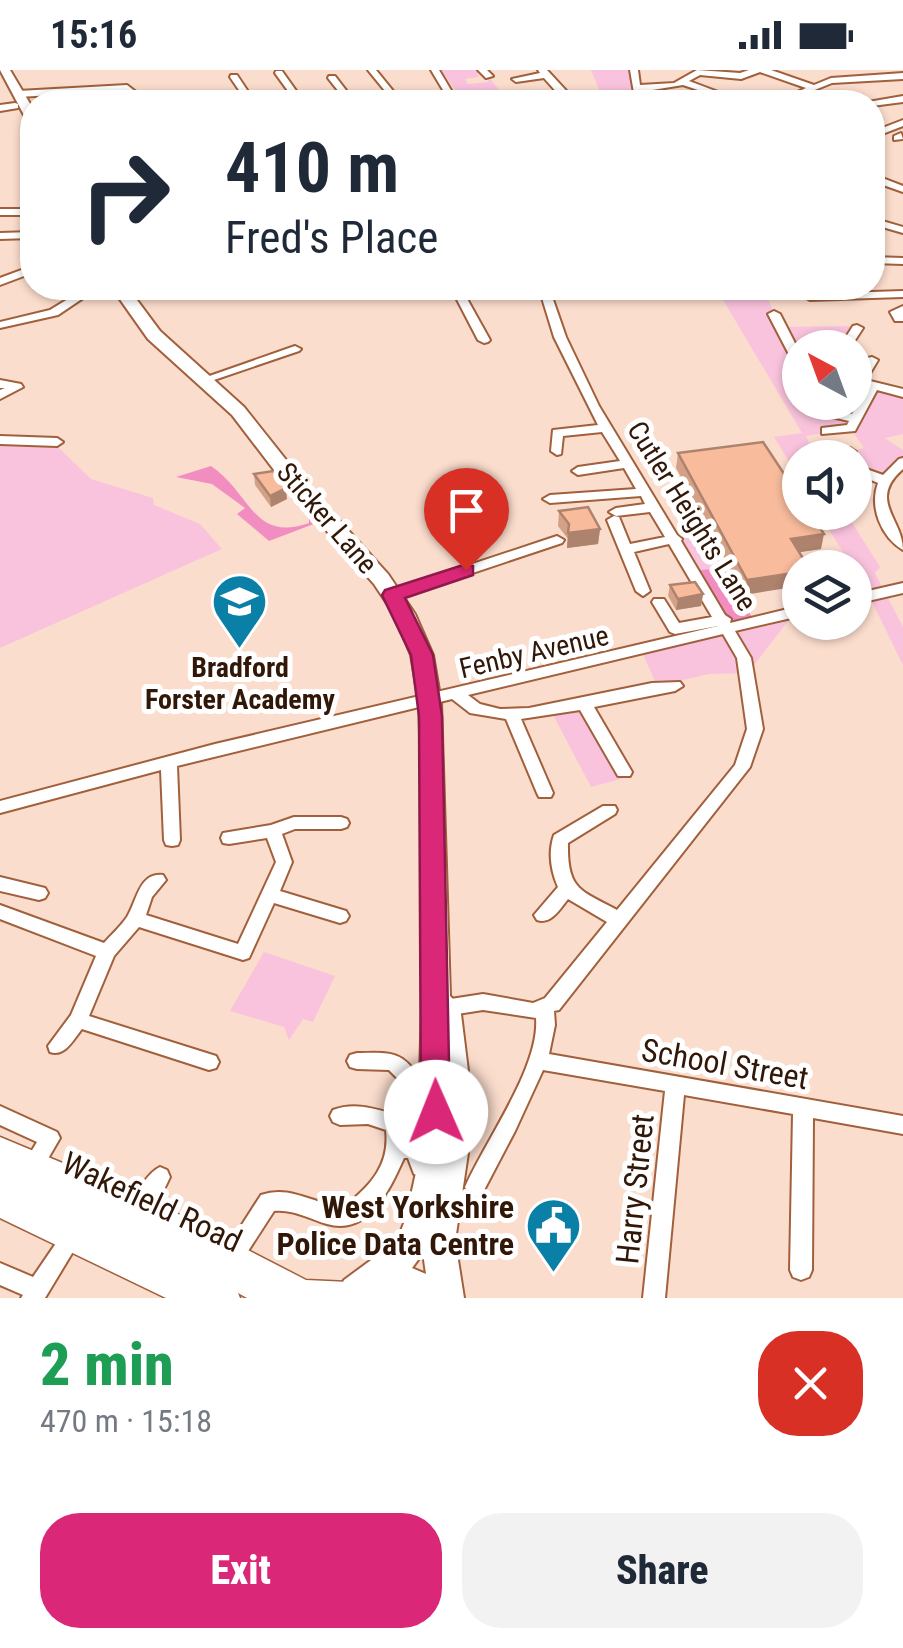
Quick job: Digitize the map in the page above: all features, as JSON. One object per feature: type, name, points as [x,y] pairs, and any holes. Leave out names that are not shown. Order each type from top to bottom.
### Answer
[{"type":"highway","points":[[4,75],[20,103]]},
{"type":"highway","name":"Sticker Lane","points":[[129,300],[154,335],[238,412],[393,595],[416,637],[430,702],[437,976],[445,1018],[453,1154],[435,1255],[444,1298]]},
{"type":"highway","name":"Sticker Lane","points":[[350,1295],[408,1252],[422,1218],[434,1141],[445,1018]]},
{"type":"highway","points":[[350,1295],[379,1282],[404,1281],[444,1298]]},
{"type":"main road","points":[[0,1148],[141,1207],[304,1292],[350,1295]]},
{"type":"main road","name":"Wakefield Road","points":[[0,1170],[92,1207],[274,1298]]},
{"type":"main road","name":"Wakefield Road","points":[[0,1190],[88,1225],[227,1298]]},
{"type":"main road","points":[[0,1206],[165,1292],[192,1298]]},
{"type":"street","points":[[372,70],[388,90]]},
{"type":"street","points":[[634,70],[636,90],[684,82],[702,71],[737,76],[760,70],[812,87]]},
{"type":"street","points":[[794,81],[826,70]]},
{"type":"street","points":[[516,79],[544,72]]},
{"type":"street","points":[[278,73],[291,90]]},
{"type":"street","points":[[805,90],[855,74],[903,76]]},
{"type":"street","points":[[234,77],[243,90]]},
{"type":"street","points":[[332,78],[342,90]]},
{"type":"street","points":[[684,82],[706,90]]},
{"type":"street","points":[[57,90],[134,90]]},
{"type":"street","points":[[0,108],[20,99]]},
{"type":"street","points":[[898,227],[903,216]]},
{"type":"street","points":[[0,325],[54,313],[74,300]]},
{"type":"street","points":[[462,300],[484,340]]},
{"type":"street","name":"Cutler Heights Lane","points":[[544,1009],[556,1000],[742,767],[755,729],[748,672],[727,624],[605,428],[574,369],[548,300]]},
{"type":"street","points":[[774,314],[782,330]]},
{"type":"street","points":[[204,380],[295,349]]},
{"type":"street","points":[[0,384],[17,386],[0,395]]},
{"type":"street","points":[[873,386],[903,394]]},
{"type":"street","points":[[826,431],[846,430],[855,420]]},
{"type":"street","points":[[557,451],[556,433],[605,428]]},
{"type":"street","points":[[0,440],[58,442]]},
{"type":"street","points":[[903,462],[882,480],[878,497],[884,518],[903,546]]},
{"type":"street","points":[[578,471],[626,464]]},
{"type":"street","points":[[872,476],[882,480]]},
{"type":"street","points":[[550,499],[644,492]]},
{"type":"street","points":[[643,591],[615,516],[654,507]]},
{"type":"street","points":[[626,549],[674,539]]},
{"type":"street","points":[[393,595],[557,540]]},
{"type":"street","points":[[872,594],[903,588]]},
{"type":"street","points":[[659,602],[674,630],[782,614]]},
{"type":"street","name":"Fenby Avenue","points":[[0,807],[169,762],[458,696],[727,624]]},
{"type":"street","points":[[458,696],[466,706],[512,716],[675,686]]},
{"type":"street","points":[[584,703],[624,772]]},
{"type":"street","points":[[512,716],[546,793]]},
{"type":"street","points":[[169,762],[172,840]]},
{"type":"street","points":[[609,810],[560,840],[560,882],[617,919]]},
{"type":"street","points":[[229,838],[273,831],[294,823],[341,823]]},
{"type":"street","points":[[136,919],[243,953],[284,862],[273,831]]},
{"type":"street","points":[[57,1046],[78,1020],[108,952],[136,919],[145,894],[157,880]]},
{"type":"street","points":[[0,884],[39,892]]},
{"type":"street","points":[[544,916],[567,889]]},
{"type":"street","points":[[271,895],[340,916]]},
{"type":"street","points":[[0,912],[108,952]]},
{"type":"street","points":[[445,1018],[483,1002],[544,1009],[545,1030],[536,1060],[475,1188]]},
{"type":"street","points":[[445,1018],[463,1018],[499,1006]]},
{"type":"street","points":[[78,1020],[209,1062]]},
{"type":"street","points":[[357,1060],[394,1062],[406,1072],[409,1083],[395,1124],[398,1149]]},
{"type":"street","name":"School Street","points":[[536,1060],[903,1125]]},
{"type":"street","name":"Harry Street","points":[[654,1298],[675,1086]]},
{"type":"street","points":[[801,1270],[803,1108]]},
{"type":"street","points":[[0,1115],[50,1138],[35,1162]]},
{"type":"street","points":[[340,1116],[368,1115],[395,1124]]},
{"type":"street","points":[[234,1255],[268,1202],[286,1198],[324,1216],[342,1218],[364,1208],[382,1186],[391,1156],[398,1149],[415,1149],[420,1154],[415,1209],[422,1218]]},
{"type":"street","points":[[141,1207],[160,1177]]},
{"type":"street","points":[[1,1266],[34,1294],[70,1240]]},
{"type":"shaded area","points":[[441,70],[478,70],[478,77],[465,79],[468,84],[488,82],[489,77],[499,90],[455,90]]},
{"type":"shaded area","points":[[591,70],[629,70],[633,90],[599,90]]},
{"type":"shaded area","points":[[723,300],[769,300],[779,327],[855,326],[852,330],[782,330],[782,399]]},
{"type":"shaded area","points":[[873,386],[903,393],[903,434],[885,438],[903,450],[903,462],[883,480],[872,476],[872,440],[859,440],[851,429],[806,436],[808,440],[782,440],[782,450],[774,437],[802,433],[794,420],[872,420]]},
{"type":"shaded area","points":[[0,446],[58,447],[91,479],[153,498],[154,505],[200,524],[222,549],[0,648]]},
{"type":"shaded area","points":[[211,466],[264,521],[290,527],[309,523],[309,519],[319,522],[269,541],[237,514],[245,508],[212,484],[176,477]]},
{"type":"shaded area","points":[[829,530],[857,530],[869,550],[842,550]]},
{"type":"shaded area","points":[[706,533],[724,567],[695,571],[675,539]]},
{"type":"shaded area","points":[[872,554],[880,567],[875,573],[903,627],[903,665],[872,602]]},
{"type":"shaded area","points":[[724,567],[754,621],[729,628],[695,571]]},
{"type":"shaded area","points":[[782,615],[782,629],[748,673],[709,674],[657,686],[642,652]]},
{"type":"shaded area","points":[[584,703],[628,777],[591,787],[550,709]]},
{"type":"shaded area","points":[[264,952],[335,976],[313,1022],[303,1019],[289,1040],[284,1027],[230,1011]]},
{"type":"building","points":[[763,442],[782,471],[782,530],[821,530],[824,534],[791,539],[798,550],[782,550],[782,575],[747,580],[678,453]]},
{"type":"building","points":[[273,471],[286,488],[270,496],[254,474]]},
{"type":"building","points":[[588,507],[600,529],[568,533],[569,524],[559,511]]},
{"type":"building","points":[[695,582],[703,594],[678,599],[670,585]]},
{"type":"place","name":"Bradford Forster Academy","points":[[240,650]]},
{"type":"place","name":"West Yorkshire Police Data Centre","points":[[553,1274]]},
{"type":"route","points":[[436,1112],[430,702],[416,637],[393,595],[466,570]]}]
